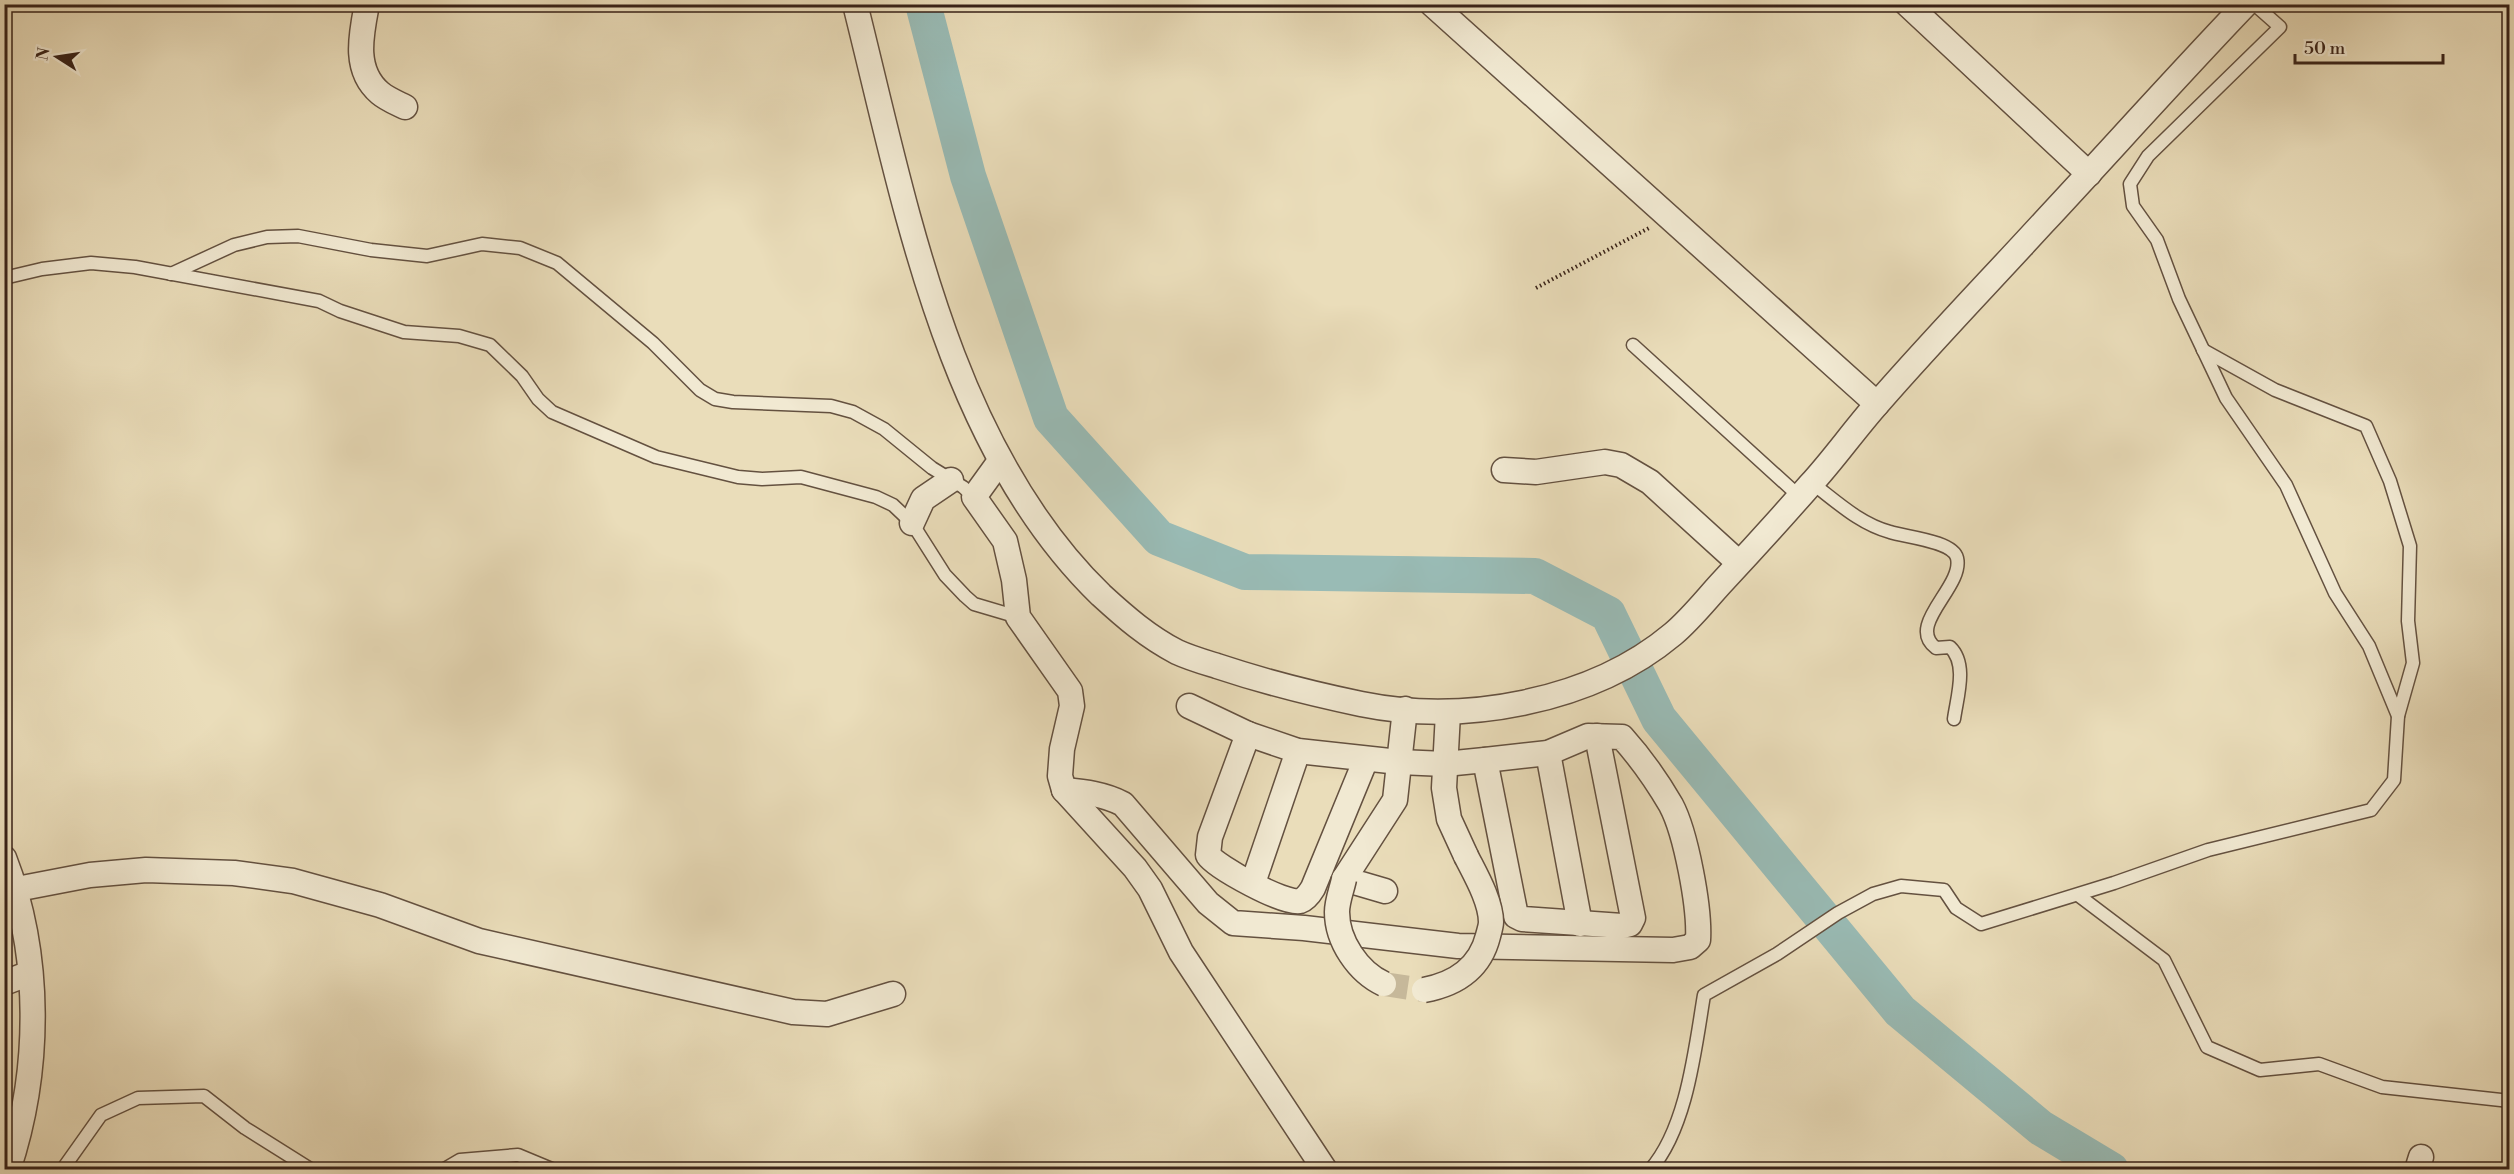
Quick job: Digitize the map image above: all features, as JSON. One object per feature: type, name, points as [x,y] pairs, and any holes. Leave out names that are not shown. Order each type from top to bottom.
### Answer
[{"type":"street","points":[[367,4],[360,58],[369,81],[381,94],[405,107]]},
{"type":"street","points":[[855,4],[913,236],[943,327],[1000,461],[1056,548],[1076,571],[1131,624],[1180,654],[1306,692],[1380,708],[1448,713],[1515,706],[1568,691],[1619,670],[1673,634],[1806,490],[1876,404],[2246,4]]},
{"type":"street","points":[[1432,4],[1876,404]]},
{"type":"street","points":[[1908,4],[2089,174]]},
{"type":"street","points":[[1000,461],[974,497],[1005,541],[1014,580],[1018,617],[1070,691],[1072,706],[1062,749],[1060,776],[1064,790],[1136,868],[1150,889],[1181,952],[1325,1170]]},
{"type":"street","points":[[1504,470],[1536,472],[1605,462],[1621,465],[1650,482],[1739,563]]},
{"type":"street","points":[[912,523],[923,499],[951,480]]},
{"type":"street","points":[[1064,790],[1095,793],[1123,804],[1208,903],[1233,923],[1297,927],[1458,946],[1673,950],[1690,947],[1698,940],[1699,921],[1683,841],[1671,806],[1636,752],[1622,737],[1588,736],[1548,753],[1445,764],[1399,762],[1298,751],[1248,734],[1189,706]]},
{"type":"street","points":[[1384,984],[1372,978],[1343,942],[1337,911],[1344,879],[1395,800],[1405,710]]},
{"type":"street","points":[[1424,990],[1443,986],[1462,977],[1484,952],[1491,922],[1481,886],[1449,819],[1444,788],[1448,713]]},
{"type":"street","points":[[1248,734],[1207,848],[1208,855],[1217,865],[1276,896],[1292,901],[1300,901],[1313,888],[1366,759]]},
{"type":"street","points":[[1485,760],[1516,916],[1522,919],[1623,926],[1630,924],[1633,918],[1597,736]]},
{"type":"street","points":[[1252,883],[1298,751]]},
{"type":"street","points":[[1548,753],[1580,924]]},
{"type":"street","points":[[4,858],[16,889],[30,973],[32,1066],[18,1140],[8,1170]]},
{"type":"street","points":[[16,889],[90,875],[146,870],[234,873],[293,881],[380,905],[479,941],[793,1012],[827,1014],[893,994]]},
{"type":"street","points":[[1344,879],[1385,891]]},
{"type":"street","points":[[4,982],[30,973]]},
{"type":"lane","points":[[2254,4],[2280,27],[2148,156],[2130,184],[2133,206],[2157,240],[2179,299],[2226,398],[2286,485],[2335,593],[2369,646],[2398,716]]},
{"type":"lane","points":[[171,274],[234,244],[267,237],[298,236],[371,250],[427,256],[482,244],[520,248],[557,263],[653,343],[700,390],[715,399],[831,406],[853,412],[884,429],[932,468],[974,497]]},
{"type":"lane","points":[[4,278],[42,269],[92,263],[135,267],[319,301],[340,311],[405,332],[459,336],[490,345],[522,376],[538,399],[552,412],[656,457],[738,477],[762,479],[801,477],[876,497],[893,505],[912,523],[945,575],[965,596],[974,603],[1018,617]]},
{"type":"lane","points":[[1634,345],[1806,490],[1865,523],[1889,532],[1939,543],[1952,549],[1957,556],[1958,567],[1953,581],[1927,626],[1926,634],[1929,643],[1936,648],[1950,647],[1957,654],[1960,668],[1954,719]]},
{"type":"lane","points":[[1650,1170],[1658,1161],[1678,1119],[1693,1060],[1704,995],[1777,954],[1838,913],[1873,894],[1901,886],[1944,890],[1956,908],[1981,924],[2078,895],[2208,849],[2371,810],[2394,780],[2398,716],[2413,663],[2408,621],[2410,546],[2390,481],[2366,426],[2275,390],[2203,350]]},
{"type":"lane","points":[[2078,895],[2164,960],[2207,1047],[2260,1070],[2319,1064],[2382,1087],[2510,1101]]},
{"type":"lane","points":[[62,1170],[101,1115],[138,1098],[204,1096],[245,1128],[312,1170]]},
{"type":"lane","points":[[443,1170],[460,1160],[518,1155],[554,1170]]},
{"type":"path","points":[[1536,288],[1669,217]]},
{"type":"waterway","points":[[923,4],[968,176],[1051,418],[1159,538],[1245,572],[1535,576],[1608,614],[1659,719],[1900,1011],[2041,1128],[2111,1170]]},
{"type":"tunnel","points":[[1384,984],[1424,990]]}]
